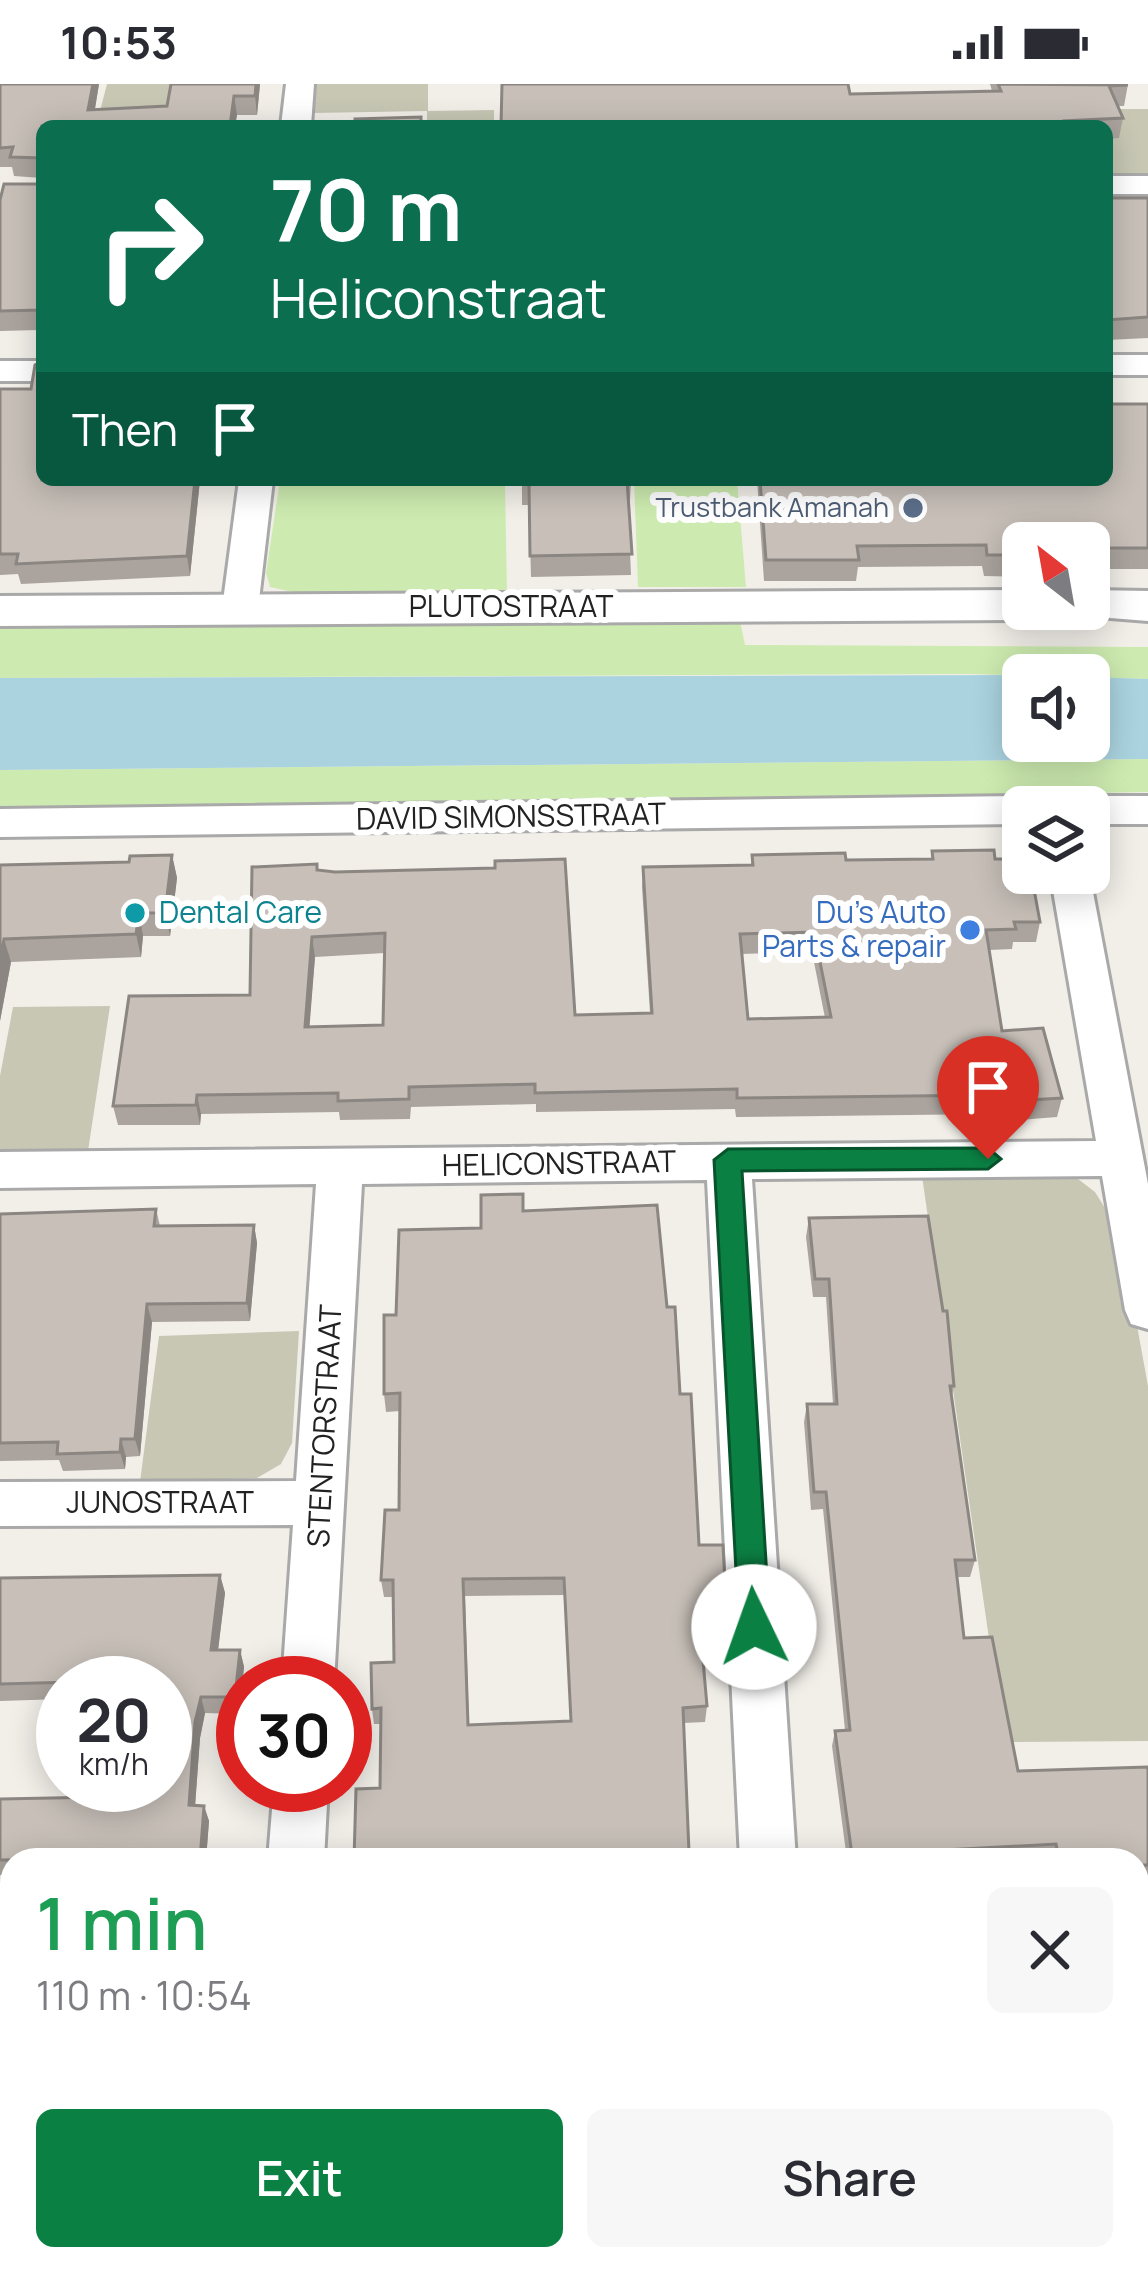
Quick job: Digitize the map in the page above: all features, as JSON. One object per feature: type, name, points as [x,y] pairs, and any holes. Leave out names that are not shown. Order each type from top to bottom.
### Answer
[{"type":"street","points":[[297,120],[300,84]]},
{"type":"street","points":[[1113,185],[1148,185]]},
{"type":"street","points":[[1113,365],[1148,364]]},
{"type":"street","points":[[0,371],[36,370]]},
{"type":"street","points":[[240,609],[255,486]]},
{"type":"street","name":"PLUTOSTRAAT","points":[[0,611],[1002,605]]},
{"type":"street","points":[[1110,605],[1148,606]]},
{"type":"street","points":[[1110,810],[1148,810]]},
{"type":"street","name":"DAVID SIMONSSTRAAT","points":[[0,823],[1002,811]]},
{"type":"street","points":[[1074,894],[1148,1310]]},
{"type":"street","name":"HELICONSTRAAT","points":[[0,1170],[1118,1158]]},
{"type":"street","points":[[728,1160],[767,1848]]},
{"type":"street","name":"STENTORSTRAAT","points":[[310,1656],[340,1169]]},
{"type":"street","name":"JUNOSTRAAT","points":[[0,1504],[321,1503]]},
{"type":"street","points":[[297,1848],[299,1812]]},
{"type":"shaded area","points":[[107,84],[172,84],[167,111],[100,111]]},
{"type":"shaded area","points":[[315,84],[428,84],[428,111],[494,110],[494,120],[427,120],[427,111],[312,113]]},
{"type":"shaded area","points":[[1057,109],[1148,109],[1148,176],[1113,176],[1113,120],[1089,120]]},
{"type":"shaded area","points":[[110,1006],[88,1151],[0,1152],[0,1076],[13,1007]]},
{"type":"shaded area","points":[[1055,1173],[1078,1179],[1095,1192],[1120,1232],[1148,1386],[1148,1741],[1004,1742],[922,1176]]},
{"type":"shaded area","points":[[299,1331],[292,1443],[281,1464],[257,1478],[140,1482],[159,1336]]},
{"type":"green space","points":[[279,486],[505,486],[507,595],[302,594],[270,587],[266,573]]},
{"type":"green space","points":[[634,486],[738,486],[746,587],[638,587]]},
{"type":"green space","points":[[740,621],[745,645],[1148,647],[1148,679],[1110,678],[1110,654],[1002,654],[1002,675],[0,678],[0,626]]},
{"type":"green space","points":[[1148,759],[1148,792],[1110,793],[1110,786],[1002,786],[1002,794],[0,811],[0,770]]},
{"type":"water","points":[[1002,675],[1002,760],[0,770],[0,678]]},
{"type":"water","points":[[1110,678],[1148,679],[1148,759],[1110,759]]},
{"type":"building","points":[[0,84],[93,84],[88,110],[167,106],[171,84],[256,84],[255,96],[234,96],[231,120],[36,120],[36,158],[10,157],[13,147],[0,148]]},
{"type":"building","points":[[502,84],[848,84],[850,94],[1001,91],[998,84],[1128,85],[1109,86],[1123,118],[501,120]]},
{"type":"building","points":[[421,117],[421,120],[355,119]]},
{"type":"building","points":[[4,184],[36,184],[36,310],[0,311]]},
{"type":"building","points":[[1113,198],[1148,198],[1148,317],[1113,320]]},
{"type":"building","points":[[35,365],[36,486],[194,486],[187,556],[16,564],[18,554],[0,554],[0,389],[31,389]]},
{"type":"building","points":[[1113,404],[1148,404],[1148,548],[1110,548],[1110,522],[1002,522],[1002,555],[987,555],[986,545],[857,546],[859,560],[766,560],[760,486],[1113,486]]},
{"type":"building","points":[[529,486],[627,486],[632,554],[530,556]]},
{"type":"building","points":[[994,850],[995,859],[1002,859],[1002,894],[1035,894],[1040,922],[1014,922],[1016,929],[986,930],[1002,1031],[1043,1028],[1062,1098],[996,1102],[994,1095],[737,1098],[737,1089],[535,1093],[535,1084],[409,1087],[409,1099],[338,1101],[338,1093],[197,1095],[196,1105],[113,1106],[129,996],[250,995],[252,867],[317,864],[317,870],[335,872],[495,868],[495,861],[565,859],[575,1015],[652,1013],[643,867],[753,865],[752,855],[845,853],[846,860],[933,859],[932,851]],"holes":[[[814,932],[831,1017],[748,1019],[740,934]],[[385,933],[383,1025],[305,1027],[312,937]]]},
{"type":"building","points":[[172,855],[165,913],[139,913],[136,934],[4,939],[0,962],[0,865],[129,862],[130,856]]},
{"type":"building","points":[[523,1194],[523,1211],[657,1205],[667,1307],[675,1307],[680,1394],[691,1394],[699,1545],[723,1545],[726,1603],[698,1603],[707,1706],[683,1708],[689,1848],[354,1848],[355,1812],[372,1812],[372,1788],[380,1788],[381,1708],[372,1709],[372,1663],[394,1662],[393,1580],[381,1580],[385,1510],[399,1510],[400,1393],[384,1394],[384,1315],[396,1315],[399,1230],[481,1228],[481,1195]],"holes":[[[564,1578],[571,1721],[468,1725],[463,1579]]]},
{"type":"building","points":[[156,1209],[154,1226],[254,1225],[247,1303],[147,1304],[135,1439],[121,1439],[120,1452],[57,1454],[58,1442],[0,1443],[0,1214]]},
{"type":"building","points":[[928,1216],[943,1311],[947,1311],[954,1386],[950,1386],[975,1560],[955,1560],[964,1638],[992,1637],[1018,1771],[1148,1767],[1148,1848],[1057,1848],[1056,1844],[851,1848],[835,1731],[850,1730],[826,1492],[814,1492],[807,1404],[837,1404],[829,1279],[815,1279],[809,1218]]},
{"type":"building","points":[[220,1575],[211,1650],[240,1650],[239,1656],[216,1656],[216,1697],[201,1697],[192,1764],[192,1656],[36,1656],[36,1683],[0,1684],[0,1578]]},
{"type":"building","points":[[36,1798],[36,1812],[192,1812],[192,1805],[204,1806],[201,1848],[0,1848],[0,1799]]},
{"type":"place","name":"Trustbank Amanah","points":[[913,508]]},
{"type":"place","name":"Dental Care","points":[[135,913]]},
{"type":"place","name":"Du's Auto Parts & repair","points":[[970,930]]},
{"type":"route","points":[[754,1627],[728,1160],[988,1159]]}]
